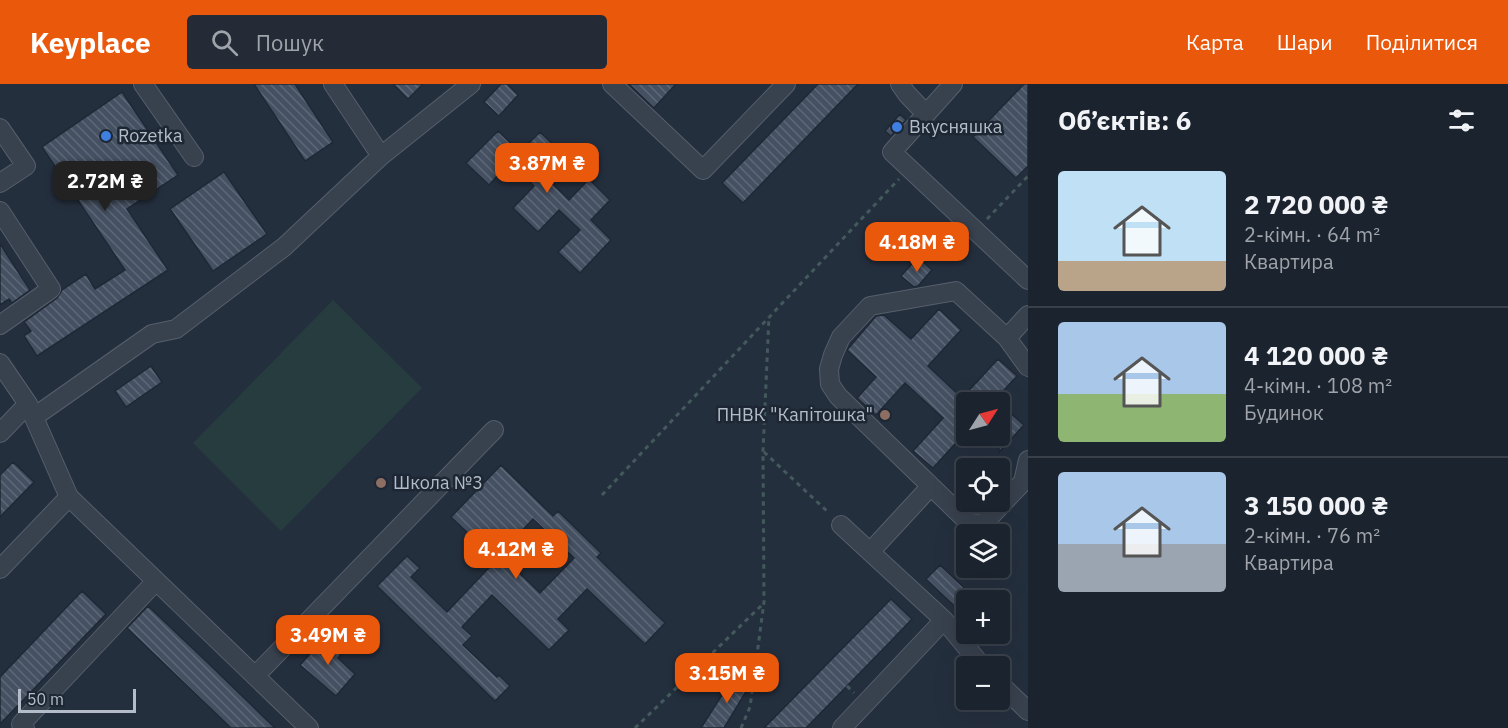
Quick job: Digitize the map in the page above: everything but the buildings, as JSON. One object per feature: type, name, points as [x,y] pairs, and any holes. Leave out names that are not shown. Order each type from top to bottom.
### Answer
[{"type":"lane","points":[[143,84],[194,157]]},
{"type":"lane","points":[[0,433],[31,410],[152,334],[176,329],[284,247],[381,156],[471,84]]},
{"type":"lane","points":[[612,84],[703,170],[786,84]]},
{"type":"lane","points":[[900,84],[926,114]]},
{"type":"lane","points":[[953,84],[892,152],[1028,280]]},
{"type":"lane","points":[[341,87],[381,156]]},
{"type":"lane","points":[[0,128],[26,166],[0,183]]},
{"type":"lane","points":[[0,211],[51,289],[0,324]]},
{"type":"lane","points":[[1028,367],[1007,338],[956,291],[870,306],[841,337],[829,369],[830,384],[838,396],[969,523],[983,524],[1023,482],[1028,460]]},
{"type":"lane","points":[[1007,338],[1028,315]]},
{"type":"lane","points":[[0,363],[31,410],[69,497],[309,728]]},
{"type":"lane","points":[[255,676],[494,430]]},
{"type":"lane","points":[[870,552],[931,486]]},
{"type":"lane","points":[[0,568],[69,497]]},
{"type":"lane","points":[[841,525],[944,620],[974,656]]},
{"type":"lane","points":[[25,728],[21,724],[156,581]]},
{"type":"lane","points":[[842,728],[944,620]]},
{"type":"lane","points":[[1010,694],[1028,711]]},
{"type":"path","points":[[602,495],[909,168]]},
{"type":"path","points":[[975,231],[1028,176]]},
{"type":"path","points":[[741,728],[750,707],[764,602],[763,451],[769,315]]},
{"type":"path","points":[[763,451],[841,525]]},
{"type":"path","points":[[635,728],[764,602]]},
{"type":"green space","points":[[333,300],[422,388],[281,531],[193,443]]},
{"type":"place","name":"Вкусняшка","points":[[897,127]]},
{"type":"place","name":"Rozetka","points":[[106,136]]},
{"type":"place","name":"ПНВК \"Капітошка\"","points":[[885,415]]},
{"type":"place","name":"Школа №3","points":[[381,483]]}]
